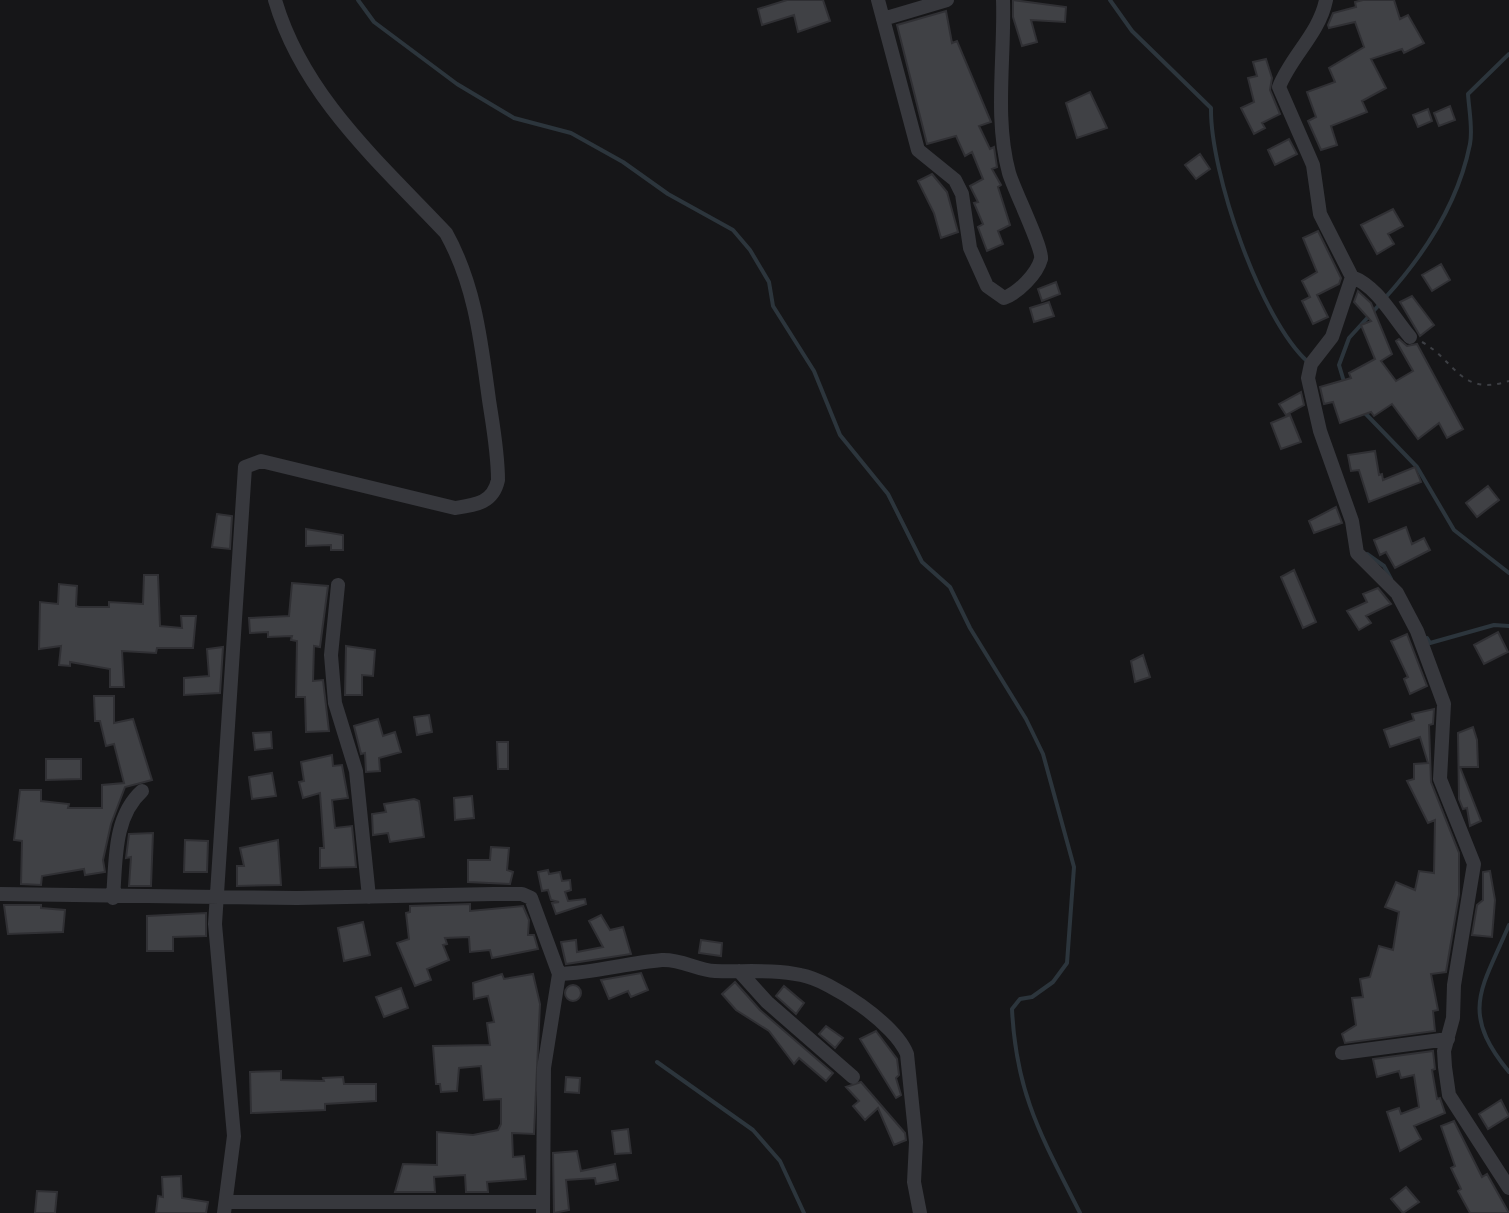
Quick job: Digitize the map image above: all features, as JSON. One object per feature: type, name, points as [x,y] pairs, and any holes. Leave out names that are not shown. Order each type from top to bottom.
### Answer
[{"type":"street","points":[[0,894],[113,898],[217,895],[369,897],[522,894],[537,906],[559,974],[544,1068],[543,1208],[225,1208],[234,1136],[215,924],[217,895],[245,467],[251,462],[261,461],[455,508],[487,500],[495,493],[498,480],[471,286],[457,254],[446,233],[321,97],[294,51],[275,0]]},
{"type":"street","points":[[878,0],[918,150],[955,180],[962,194],[970,248],[987,286],[1004,298],[1032,276],[1041,261],[1041,249],[1017,202],[1008,168],[1003,125],[1003,0]]},
{"type":"street","points":[[883,19],[947,0]]},
{"type":"street","points":[[1326,0],[1319,23],[1288,68],[1279,87],[1313,165],[1320,214],[1352,277],[1364,281],[1376,293],[1410,337]]},
{"type":"street","points":[[1352,277],[1332,337],[1311,364],[1308,378],[1320,431],[1352,521],[1357,553],[1397,593],[1417,631],[1444,704],[1440,779],[1453,818],[1474,864],[1444,1051],[1449,1095],[1509,1188]]},
{"type":"street","points":[[338,585],[331,655],[335,703],[356,771],[369,897]]},
{"type":"street","points":[[113,898],[119,832],[128,805],[142,791]]},
{"type":"street","points":[[559,974],[662,960],[713,971],[800,975],[824,983],[858,1005],[901,1043],[907,1054],[916,1142],[914,1182],[920,1213]]},
{"type":"street","points":[[739,971],[767,1002],[853,1077]]},
{"type":"street","points":[[1342,1053],[1448,1039]]},
{"type":"path","points":[[1410,337],[1429,346],[1446,366],[1476,383],[1483,385],[1509,381]]},
{"type":"building","points":[[787,0],[823,0],[830,21],[798,32],[794,15],[762,25],[758,9]]},
{"type":"building","points":[[1013,0],[1066,7],[1065,22],[1031,20],[1037,42],[1022,46],[1013,17]]},
{"type":"building","points":[[1394,0],[1400,19],[1408,15],[1424,43],[1404,53],[1402,49],[1371,59],[1386,88],[1362,101],[1367,112],[1331,126],[1337,145],[1321,150],[1308,121],[1316,117],[1307,92],[1335,82],[1329,68],[1364,47],[1355,22],[1329,28],[1328,25],[1333,13],[1356,7],[1355,2]]},
{"type":"building","points":[[946,11],[952,43],[957,41],[991,122],[979,126],[990,149],[994,147],[997,167],[992,169],[1001,185],[998,187],[1010,225],[998,231],[1003,244],[987,251],[978,227],[983,224],[974,203],[978,202],[970,186],[983,179],[972,152],[965,156],[956,136],[927,144],[897,25]]},
{"type":"building","points":[[1266,59],[1272,78],[1270,90],[1280,114],[1262,123],[1265,128],[1254,134],[1241,108],[1254,102],[1248,78],[1257,76],[1253,62]]},
{"type":"building","points":[[1090,92],[1107,128],[1077,138],[1066,103]]},
{"type":"building","points":[[1450,106],[1455,120],[1439,126],[1434,113]]},
{"type":"building","points":[[1428,109],[1432,121],[1418,127],[1413,115]]},
{"type":"building","points":[[1289,139],[1297,154],[1275,165],[1268,150]]},
{"type":"building","points":[[1200,154],[1210,169],[1196,179],[1185,165]]},
{"type":"building","points":[[932,174],[947,192],[958,232],[941,238],[934,213],[918,181]]},
{"type":"building","points":[[1393,209],[1403,226],[1388,234],[1394,244],[1377,254],[1361,225]]},
{"type":"building","points":[[1318,231],[1341,278],[1339,284],[1317,295],[1328,317],[1313,324],[1302,301],[1310,297],[1302,281],[1317,272],[1303,238]]},
{"type":"building","points":[[1441,264],[1450,280],[1432,291],[1422,275]]},
{"type":"building","points":[[1056,282],[1060,294],[1042,301],[1038,289]]},
{"type":"building","points":[[1358,291],[1371,303],[1392,354],[1381,361],[1396,381],[1413,371],[1396,341],[1399,339],[1407,346],[1417,344],[1463,429],[1447,438],[1439,423],[1418,439],[1392,404],[1374,416],[1371,412],[1340,423],[1333,402],[1324,404],[1320,387],[1351,378],[1349,373],[1375,359],[1361,325],[1371,321],[1354,302]]},
{"type":"building","points":[[1412,296],[1434,325],[1420,336],[1400,302]]},
{"type":"building","points":[[1049,302],[1054,316],[1034,322],[1030,308]]},
{"type":"building","points":[[1301,392],[1304,405],[1286,415],[1279,404]]},
{"type":"building","points":[[1290,415],[1301,442],[1281,449],[1271,423]]},
{"type":"building","points":[[1375,451],[1379,475],[1382,474],[1383,480],[1415,467],[1421,482],[1369,502],[1359,470],[1351,471],[1348,455]]},
{"type":"building","points":[[1488,486],[1499,500],[1477,517],[1466,503]]},
{"type":"building","points":[[1336,507],[1342,523],[1314,533],[1309,521]]},
{"type":"building","points":[[217,514],[232,516],[230,549],[212,547]]},
{"type":"building","points":[[1406,527],[1412,544],[1424,538],[1430,550],[1395,568],[1386,552],[1380,555],[1374,540]]},
{"type":"building","points":[[306,529],[343,535],[343,550],[331,550],[331,545],[306,546]]},
{"type":"building","points":[[1294,570],[1316,622],[1303,628],[1281,577]]},
{"type":"building","points":[[144,575],[158,575],[160,626],[182,628],[181,616],[196,616],[193,648],[157,648],[156,653],[122,651],[124,687],[110,687],[110,669],[70,662],[70,666],[59,665],[61,646],[39,649],[40,602],[58,604],[59,584],[77,586],[76,606],[79,607],[109,607],[109,602],[143,604]]},
{"type":"building","points":[[292,583],[328,586],[320,647],[314,646],[313,681],[323,680],[329,731],[306,732],[305,697],[296,697],[297,641],[291,640],[292,636],[268,637],[268,632],[250,633],[249,618],[289,616]]},
{"type":"building","points":[[1378,588],[1391,604],[1366,616],[1371,623],[1359,630],[1347,611],[1367,602],[1363,594]]},
{"type":"building","points":[[1498,632],[1508,652],[1484,664],[1474,645]]},
{"type":"building","points":[[1407,634],[1427,686],[1410,694],[1404,679],[1408,677],[1391,641]]},
{"type":"building","points":[[346,646],[375,650],[373,676],[362,675],[362,695],[345,695]]},
{"type":"building","points":[[223,647],[220,693],[184,695],[184,678],[209,676],[207,649]]},
{"type":"building","points":[[1143,655],[1150,677],[1135,682],[1131,661]]},
{"type":"building","points":[[94,696],[114,696],[114,723],[133,719],[152,780],[125,787],[111,824],[103,860],[105,872],[85,875],[84,869],[42,876],[41,885],[21,884],[22,841],[14,840],[20,790],[41,790],[41,801],[69,804],[68,808],[102,808],[102,785],[124,783],[114,744],[106,746],[100,721],[95,721]]},
{"type":"building","points":[[1434,709],[1433,724],[1429,725],[1431,782],[1459,853],[1459,895],[1446,972],[1431,974],[1438,1010],[1433,1011],[1435,1031],[1345,1043],[1342,1034],[1356,1025],[1352,998],[1363,997],[1360,979],[1370,977],[1379,946],[1393,950],[1399,912],[1385,907],[1396,882],[1415,890],[1419,871],[1434,873],[1435,820],[1428,823],[1407,781],[1414,779],[1414,764],[1428,763],[1420,737],[1390,747],[1384,730],[1414,720],[1412,714]]},
{"type":"building","points":[[429,715],[432,732],[417,735],[414,717]]},
{"type":"building","points":[[378,719],[383,736],[395,732],[401,752],[379,758],[380,771],[366,772],[365,753],[361,754],[354,726]]},
{"type":"building","points":[[1473,727],[1478,767],[1460,767],[1481,821],[1470,826],[1467,808],[1463,809],[1459,799],[1458,733]]},
{"type":"building","points":[[271,732],[272,748],[255,750],[253,733]]},
{"type":"building","points":[[497,742],[508,742],[508,769],[498,769]]},
{"type":"building","points":[[332,755],[333,766],[342,765],[348,798],[332,800],[335,828],[352,826],[356,867],[320,868],[320,848],[324,848],[320,793],[303,798],[299,782],[304,781],[301,762]]},
{"type":"building","points":[[46,759],[81,759],[81,779],[46,780]]},
{"type":"building","points":[[272,773],[276,796],[252,799],[249,777]]},
{"type":"building","points":[[472,796],[474,818],[455,820],[454,798]]},
{"type":"building","points":[[414,799],[419,801],[424,837],[390,842],[388,833],[373,835],[372,814],[386,812],[384,804]]},
{"type":"building","points":[[153,833],[151,886],[129,886],[131,857],[126,858],[129,834]]},
{"type":"building","points":[[185,840],[208,841],[207,872],[184,872]]},
{"type":"building","points":[[278,840],[281,885],[237,886],[237,866],[244,866],[240,848]]},
{"type":"building","points":[[491,847],[509,848],[507,870],[513,872],[510,884],[468,882],[468,860],[490,860]]},
{"type":"building","points":[[548,870],[549,874],[560,872],[562,881],[570,880],[571,890],[565,892],[568,901],[585,899],[586,904],[556,914],[552,903],[559,902],[551,900],[548,890],[542,891],[538,872]]},
{"type":"building","points":[[1490,871],[1495,900],[1492,937],[1472,935],[1477,905],[1483,900],[1483,872]]},
{"type":"building","points":[[470,904],[470,911],[523,906],[529,920],[528,935],[534,935],[538,949],[492,958],[490,950],[470,952],[469,937],[445,938],[447,944],[443,945],[449,960],[427,969],[431,980],[415,986],[397,943],[409,939],[406,913],[410,912],[410,906]]},
{"type":"building","points":[[4,905],[41,905],[41,908],[65,910],[63,932],[8,934]]},
{"type":"building","points":[[206,913],[206,936],[173,937],[173,951],[147,951],[147,916]]},
{"type":"building","points":[[601,915],[610,930],[623,927],[631,954],[566,964],[561,942],[576,940],[577,952],[603,947],[589,921]]},
{"type":"building","points":[[363,922],[370,955],[344,961],[338,928]]},
{"type":"building","points":[[701,940],[722,943],[721,956],[699,953]]},
{"type":"building","points":[[641,973],[648,990],[631,997],[628,991],[609,999],[601,980]]},
{"type":"building","points":[[502,974],[504,979],[533,974],[540,1004],[534,1134],[512,1133],[513,1157],[524,1156],[526,1179],[487,1182],[488,1192],[466,1192],[465,1175],[434,1177],[435,1192],[395,1192],[403,1164],[437,1165],[437,1132],[473,1135],[498,1130],[501,1124],[501,1099],[484,1100],[481,1066],[459,1068],[457,1091],[441,1092],[440,1084],[436,1084],[433,1046],[490,1045],[487,1023],[494,1022],[488,996],[474,999],[473,983]]},
{"type":"building","points":[[735,982],[760,1010],[833,1073],[826,1081],[799,1058],[794,1064],[769,1031],[736,1010],[722,994]]},
{"type":"building","points":[[570,985],[576,985],[581,993],[579,999],[570,1001],[565,996],[565,990]]},
{"type":"building","points":[[784,986],[804,1003],[796,1014],[776,996]]},
{"type":"building","points":[[401,988],[408,1008],[384,1017],[376,997]]},
{"type":"building","points":[[826,1026],[843,1038],[835,1048],[819,1034]]},
{"type":"building","points":[[876,1031],[897,1059],[899,1075],[896,1078],[901,1095],[896,1098],[860,1039]]},
{"type":"building","points":[[1433,1051],[1435,1069],[1432,1070],[1437,1099],[1440,1098],[1445,1113],[1414,1126],[1421,1139],[1400,1151],[1387,1112],[1399,1108],[1401,1114],[1419,1107],[1414,1075],[1401,1078],[1399,1071],[1377,1077],[1373,1059]]},
{"type":"building","points":[[281,1071],[281,1080],[324,1081],[323,1078],[343,1077],[344,1084],[376,1084],[376,1101],[325,1104],[325,1110],[251,1113],[250,1072]]},
{"type":"building","points":[[566,1077],[580,1078],[579,1093],[565,1092]]},
{"type":"building","points":[[861,1082],[905,1133],[906,1140],[894,1145],[878,1108],[865,1120],[853,1106],[859,1101],[846,1087]]},
{"type":"building","points":[[1501,1100],[1509,1116],[1488,1129],[1479,1114]]},
{"type":"building","points":[[1454,1121],[1482,1177],[1487,1174],[1509,1213],[1470,1213],[1458,1191],[1461,1189],[1451,1168],[1455,1166],[1441,1126]]},
{"type":"building","points":[[628,1129],[631,1153],[615,1154],[612,1131]]},
{"type":"building","points":[[577,1151],[581,1171],[615,1164],[618,1180],[596,1184],[595,1178],[566,1180],[569,1210],[554,1213],[553,1153]]},
{"type":"building","points":[[181,1176],[182,1198],[208,1202],[206,1213],[156,1213],[158,1196],[163,1197],[162,1177]]},
{"type":"building","points":[[1406,1187],[1419,1202],[1403,1213],[1391,1199]]},
{"type":"building","points":[[37,1191],[57,1192],[55,1213],[35,1213]]},
{"type":"waterway","points":[[358,0],[374,22],[457,84],[514,118],[571,133],[623,162],[668,194],[733,230],[750,250],[769,282],[773,306],[814,371],[840,435],[888,494],[922,562],[950,587],[970,628],[1026,719],[1043,754],[1074,867],[1067,963],[1053,982],[1032,997],[1020,999],[1012,1009],[1019,1067],[1026,1092],[1043,1139],[1080,1213]]},
{"type":"waterway","points":[[1110,0],[1132,31],[1211,108],[1219,169],[1241,243],[1272,313],[1308,362]]},
{"type":"waterway","points":[[1385,298],[1426,246],[1457,187],[1471,138],[1468,94],[1509,54]]},
{"type":"waterway","points":[[1345,385],[1339,365],[1349,338],[1379,305]]},
{"type":"waterway","points":[[1363,411],[1417,467],[1454,530],[1509,573]]},
{"type":"waterway","points":[[1367,554],[1384,566],[1391,579]]},
{"type":"waterway","points":[[1427,638],[1430,643],[1494,625],[1509,626]]},
{"type":"waterway","points":[[1509,925],[1480,1000],[1484,1032],[1509,1072]]},
{"type":"waterway","points":[[657,1062],[753,1130],[780,1161],[804,1213]]}]
